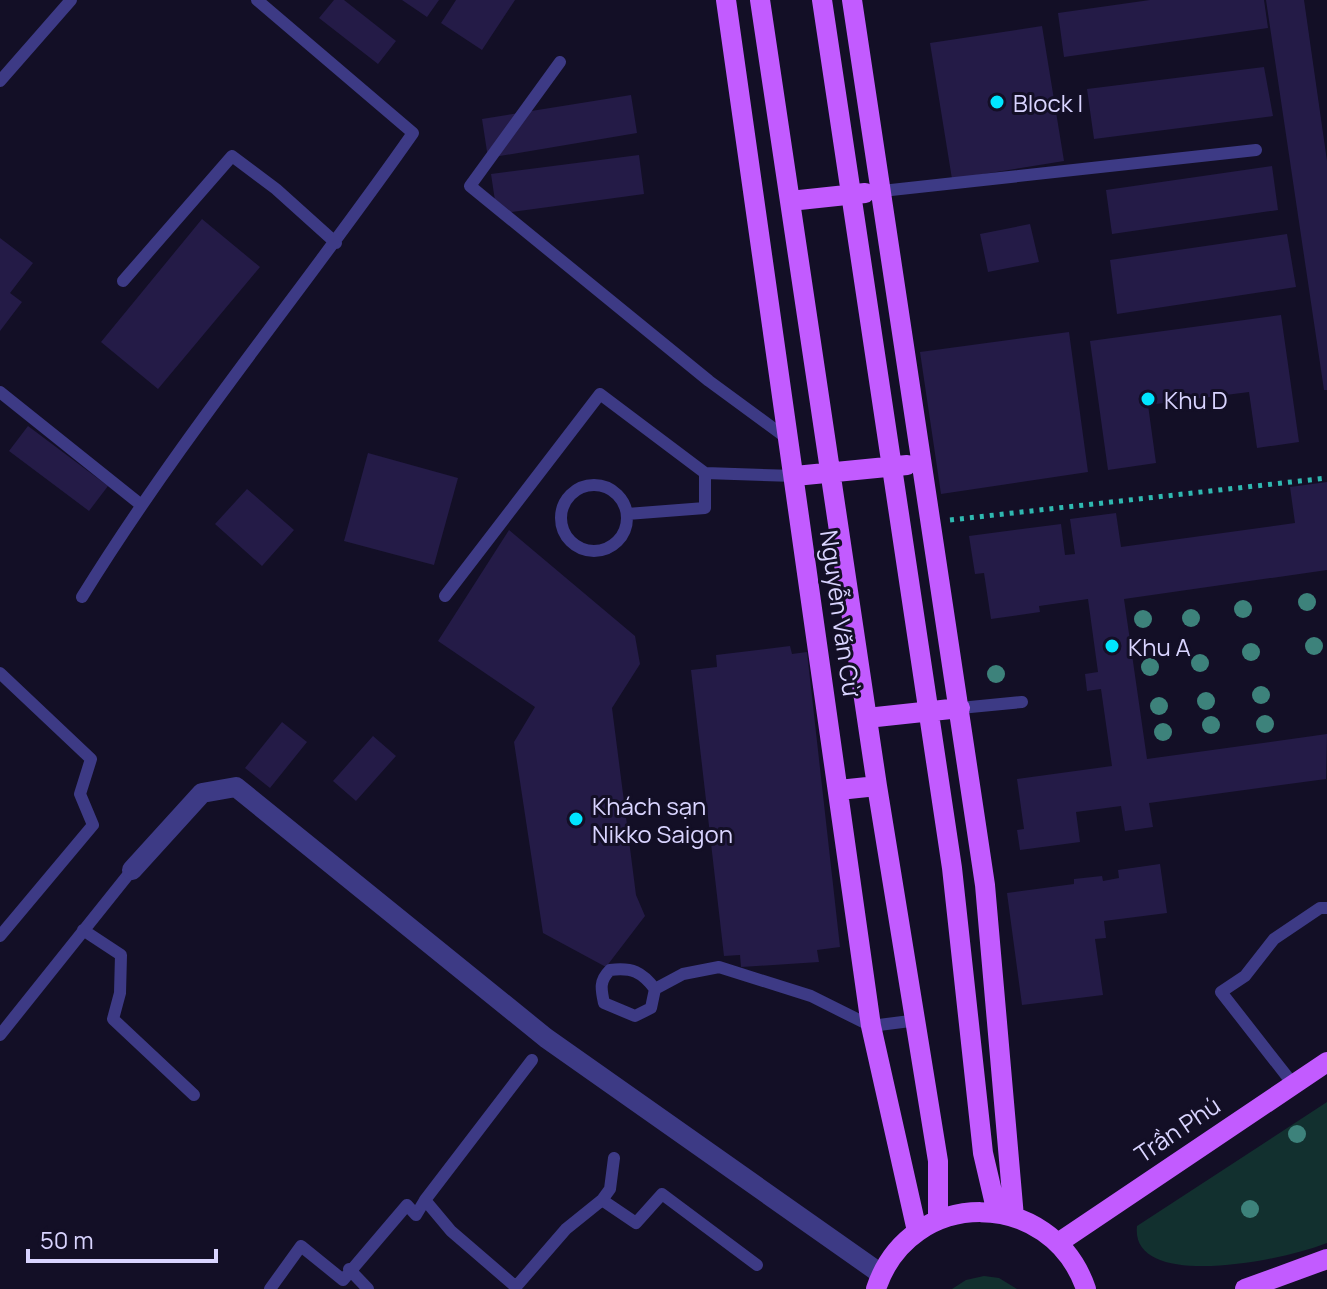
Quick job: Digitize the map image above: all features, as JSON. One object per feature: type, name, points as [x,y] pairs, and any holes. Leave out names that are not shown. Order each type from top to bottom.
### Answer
[{"type":"main road","name":"Nguyễn Văn Cừ","points":[[726,0],[791,441],[871,1026],[917,1231]]},
{"type":"main road","name":"Nguyễn Văn Cừ","points":[[760,0],[877,786],[918,1020],[938,1161],[938,1219]]},
{"type":"main road","points":[[822,0],[952,868],[983,1153],[1006,1215]]},
{"type":"main road","points":[[852,0],[985,885],[1006,1215]]},
{"type":"main road","points":[[790,201],[882,191]]},
{"type":"main road","points":[[795,476],[923,464]]},
{"type":"main road","points":[[867,718],[960,708]]},
{"type":"main road","points":[[839,790],[877,786]]},
{"type":"main road","name":"Trần Phú","points":[[1058,1243],[1327,1062]]},
{"type":"main road","points":[[879,1282],[897,1251],[917,1231],[938,1219],[972,1212],[1006,1215],[1058,1243],[1071,1259],[1086,1289]]},
{"type":"main road","points":[[1245,1289],[1327,1259]]},
{"type":"street","points":[[132,870],[202,793],[236,787],[546,1038],[879,1282]]},
{"type":"lane","points":[[0,81],[71,0]]},
{"type":"lane","points":[[82,597],[140,504],[336,243],[413,133],[257,0]]},
{"type":"lane","points":[[560,62],[470,186],[709,381],[791,441]]},
{"type":"lane","points":[[882,191],[1256,150]]},
{"type":"lane","points":[[123,281],[232,156],[276,189],[336,243]]},
{"type":"lane","points":[[0,392],[140,504]]},
{"type":"lane","points":[[445,596],[600,394],[705,473],[795,476]]},
{"type":"lane","points":[[627,514],[705,508],[705,473]]},
{"type":"lane","points":[[596,485],[617,494],[627,514],[621,536],[603,549],[591,550],[571,541],[561,521],[566,500],[574,491],[596,485]]},
{"type":"lane","points":[[0,673],[91,759],[80,794],[93,825],[5,920],[0,936]]},
{"type":"lane","points":[[960,708],[1022,702]]},
{"type":"lane","points":[[0,1035],[132,870]]},
{"type":"lane","points":[[1293,1084],[1221,992],[1245,976],[1274,939],[1320,908],[1327,908]]},
{"type":"lane","points":[[83,930],[121,955],[120,993],[113,1019],[194,1095]]},
{"type":"lane","points":[[655,989],[644,974],[628,968],[610,970],[603,977],[601,988],[604,1003],[621,1013],[635,1016],[651,1008],[655,989],[683,974],[719,967],[811,996],[871,1026],[918,1020]]},
{"type":"lane","points":[[270,1289],[301,1246],[343,1280],[349,1269],[407,1205],[416,1215],[532,1060]]},
{"type":"lane","points":[[425,1200],[451,1231],[515,1288],[566,1229],[602,1200],[610,1189],[614,1158]]},
{"type":"lane","points":[[602,1200],[636,1223],[662,1194],[757,1265]]},
{"type":"lane","points":[[349,1269],[368,1289]]},
{"type":"path","points":[[932,521],[1327,478]]},
{"type":"green space","points":[[1327,1102],[1327,1243],[1273,1258],[1209,1266],[1180,1265],[1156,1258],[1141,1246],[1137,1226]]},
{"type":"green space","points":[[984,1276],[999,1278],[1017,1289],[952,1289],[966,1280]]},
{"type":"building","points":[[334,0],[344,0],[396,41],[378,64],[319,18]]},
{"type":"building","points":[[402,0],[439,0],[427,17]]},
{"type":"building","points":[[456,0],[515,0],[482,50],[441,23]]},
{"type":"building","points":[[1150,0],[1264,0],[1268,28],[1064,57],[1058,13]]},
{"type":"building","points":[[1266,0],[1304,0],[1327,161],[1327,390],[1324,390]]},
{"type":"building","name":"Block I","points":[[1042,26],[1064,161],[952,179],[930,43]]},
{"type":"building","points":[[1264,67],[1273,116],[1094,139],[1087,89]]},
{"type":"building","points":[[631,95],[637,133],[488,158],[482,119]]},
{"type":"building","points":[[639,155],[644,194],[497,214],[491,174]]},
{"type":"building","points":[[1272,166],[1278,210],[1112,234],[1106,190]]},
{"type":"building","points":[[202,219],[260,267],[158,389],[101,342]]},
{"type":"building","points":[[1030,224],[1039,262],[988,272],[980,234]]},
{"type":"building","points":[[1287,234],[1296,287],[1117,314],[1110,260]]},
{"type":"building","points":[[0,238],[33,263],[10,293],[22,302],[0,331]]},
{"type":"building","name":"Khu D","points":[[1281,315],[1299,442],[1257,448],[1249,392],[1148,405],[1156,463],[1108,470],[1090,341]]},
{"type":"building","points":[[1069,332],[1088,472],[941,494],[920,352]]},
{"type":"building","points":[[28,426],[108,486],[89,511],[9,451]]},
{"type":"building","points":[[368,453],[458,478],[434,565],[344,541]]},
{"type":"building","name":"Khu A","points":[[1327,482],[1327,570],[1124,599],[1147,759],[1327,734],[1326,779],[1149,803],[1153,827],[1125,831],[1121,806],[1076,812],[1080,842],[1020,850],[1017,830],[1024,829],[1017,779],[1112,766],[1101,689],[1087,691],[1085,674],[1098,672],[1088,599],[1039,606],[1040,612],[991,619],[984,573],[975,574],[969,536],[1061,524],[1065,555],[1075,554],[1070,519],[1116,513],[1121,547],[1295,523],[1290,487]]},
{"type":"building","points":[[247,489],[294,530],[262,566],[215,524]]},
{"type":"building","name":"Khách sạn Nikko Saigon","points":[[509,530],[635,636],[640,664],[612,708],[636,895],[645,916],[606,967],[543,933],[514,742],[535,707],[438,641]]},
{"type":"building","points":[[790,646],[792,654],[807,652],[840,947],[817,950],[819,962],[741,967],[740,955],[724,956],[691,670],[717,667],[716,655]]},
{"type":"building","points":[[282,722],[307,742],[270,788],[245,768]]},
{"type":"building","points":[[373,736],[396,756],[356,801],[333,781]]},
{"type":"building","points":[[1160,864],[1167,913],[1104,921],[1106,938],[1095,939],[1103,995],[1022,1005],[1007,893],[1074,884],[1074,879],[1102,876],[1103,881],[1119,878],[1118,870]]},
{"type":"place","name":"Block I","points":[[997,102]]},
{"type":"place","name":"Khu D","points":[[1148,399]]},
{"type":"place","name":"Khu A","points":[[1112,646]]},
{"type":"place","name":"Khách sạn Nikko Saigon","points":[[576,819]]}]
